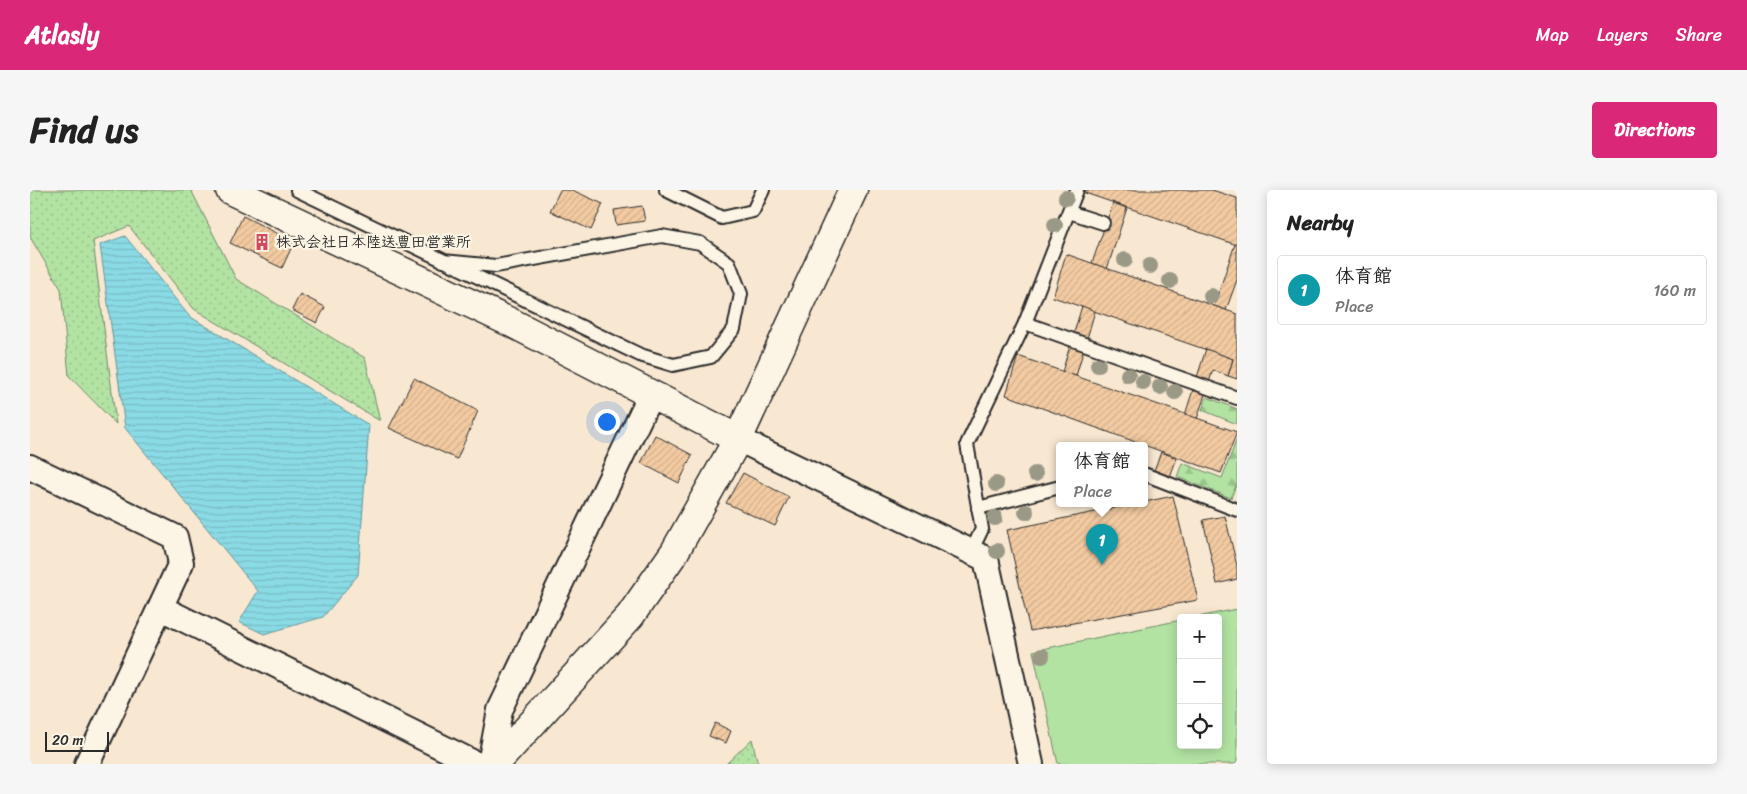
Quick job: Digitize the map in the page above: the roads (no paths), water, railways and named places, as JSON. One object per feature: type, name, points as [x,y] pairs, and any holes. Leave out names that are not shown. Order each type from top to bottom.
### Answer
[{"type":"street","points":[[230,190],[503,319],[738,439],[986,559],[1031,764]]},
{"type":"street","points":[[495,764],[630,616],[674,552],[738,439],[853,190]]},
{"type":"street","points":[[490,764],[500,710],[651,394]]},
{"type":"street","points":[[30,467],[175,537],[181,563],[86,764]]},
{"type":"street","points":[[161,608],[476,764]]},
{"type":"lane","points":[[297,190],[443,261],[640,355],[673,365],[711,357],[734,329],[742,294],[728,263],[700,243],[662,236],[496,266],[443,261]]},
{"type":"lane","points":[[666,190],[722,218],[753,211],[763,190]]},
{"type":"lane","points":[[971,552],[982,529],[967,444],[1025,323],[1077,190]]},
{"type":"lane","points":[[1069,212],[1103,223]]},
{"type":"lane","points":[[1025,323],[1237,398]]},
{"type":"lane","points":[[1148,476],[1237,510]]},
{"type":"lane","points":[[978,508],[1056,488]]},
{"type":"water","points":[[125,236],[189,316],[369,425],[358,575],[323,617],[264,634],[239,622],[258,591],[125,428],[100,245]]},
{"type":"place","name":"株式会社日本陸送豊田営業所","points":[[262,242]]},
{"type":"place","name":"体育館","points":[[1102,565]]}]
